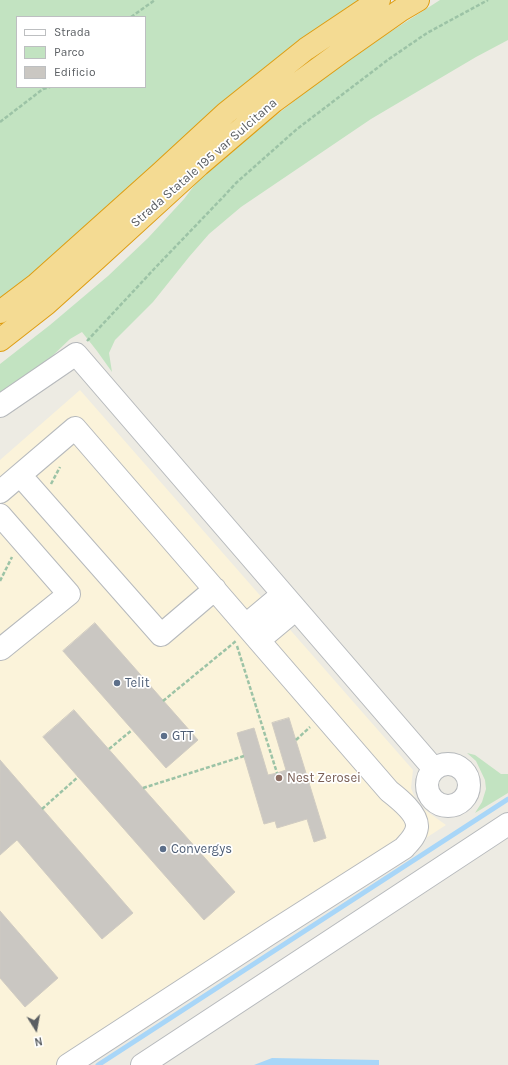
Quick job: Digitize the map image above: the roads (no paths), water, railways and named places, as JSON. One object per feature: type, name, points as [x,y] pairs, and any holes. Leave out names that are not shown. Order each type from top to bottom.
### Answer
[{"type":"highway","name":"Strada Statale 195 var Sulcitana","points":[[0,312],[37,284],[162,174],[226,113],[306,50],[379,0]]},
{"type":"highway","name":"Strada Statale 195 var Sulcitana","points":[[0,340],[46,304],[199,164],[274,101],[340,52],[418,0]]},
{"type":"highway","points":[[0,356],[37,326],[46,304]]},
{"type":"street","points":[[0,406],[76,354],[434,769]]},
{"type":"street","points":[[0,492],[75,428],[215,589],[248,634],[389,791],[414,815],[417,826],[413,838],[404,848],[68,1065]]},
{"type":"street","points":[[20,475],[161,635],[215,589]]},
{"type":"street","points":[[0,515],[69,594],[1,649],[0,648]]},
{"type":"street","points":[[248,634],[289,601]]},
{"type":"street","points":[[142,1065],[508,824]]},
{"type":"water","points":[[272,1058],[379,1060],[379,1065],[254,1065]]},
{"type":"waterway","points":[[98,1065],[508,799]]},
{"type":"place","name":"Telit","points":[[117,683]]},
{"type":"place","name":"GTT","points":[[164,736]]},
{"type":"place","name":"Nest Zerosei","points":[[279,778]]},
{"type":"place","name":"Convergys","points":[[163,849]]}]
